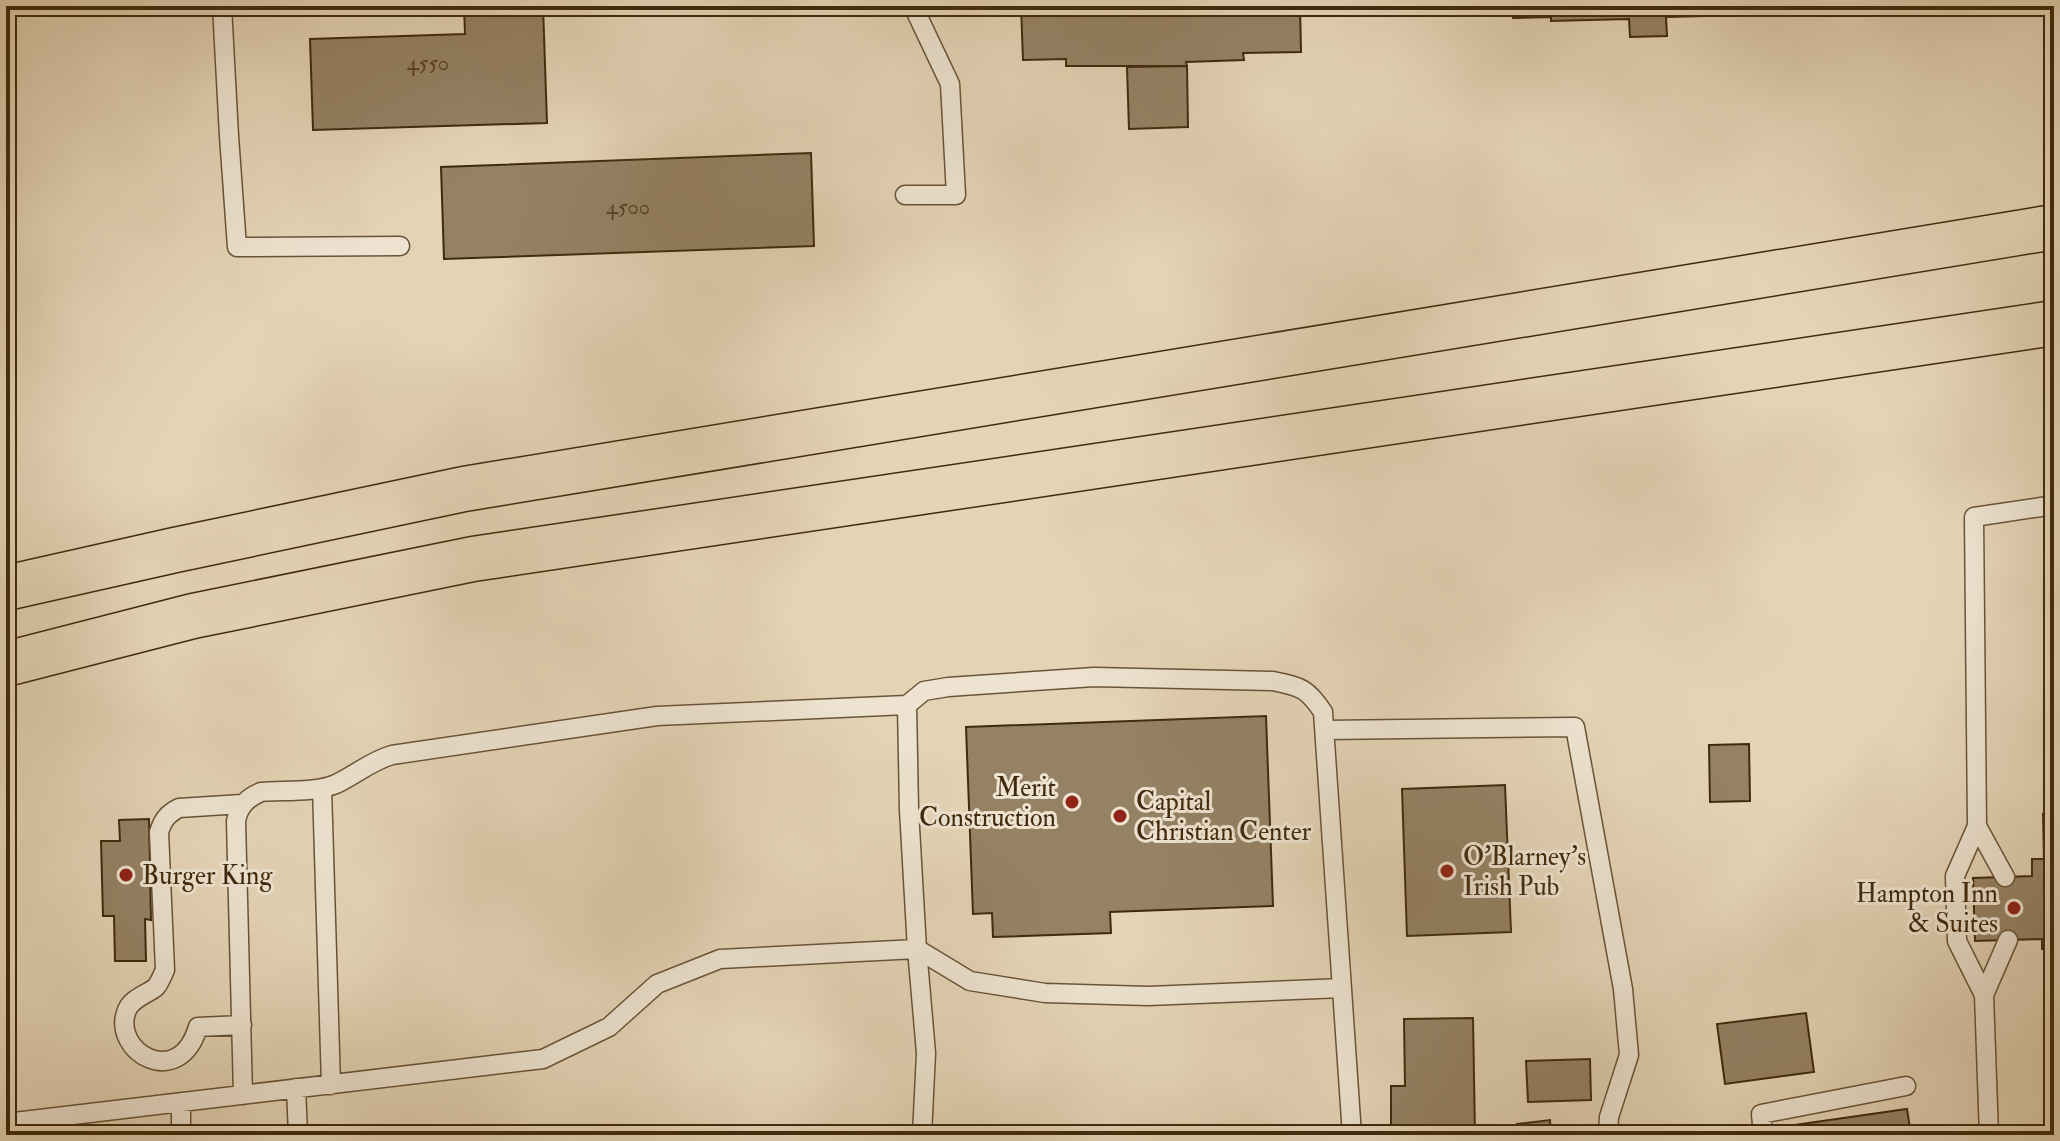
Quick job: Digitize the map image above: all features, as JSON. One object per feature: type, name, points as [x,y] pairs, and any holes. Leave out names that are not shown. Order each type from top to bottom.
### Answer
[{"type":"highway","points":[[6,588],[464,489],[2054,227]]},
{"type":"highway","points":[[6,664],[193,616],[473,559],[2054,323]]},
{"type":"lane","points":[[222,6],[237,247],[400,246]]},
{"type":"lane","points":[[905,195],[956,195],[950,84],[913,6]]},
{"type":"lane","points":[[1989,1135],[1984,995],[1957,941],[1955,876],[1977,826],[1974,517],[2054,505]]},
{"type":"lane","points":[[243,1095],[236,821],[242,804],[261,792],[322,788],[392,755],[657,716],[907,705],[924,691],[948,687],[1094,677],[1273,681],[1299,686],[1313,697],[1323,712],[1352,1135]]},
{"type":"lane","points":[[907,705],[909,810],[926,1053],[922,1135]]},
{"type":"lane","points":[[1326,730],[1575,727],[1623,989],[1629,1055],[1609,1117],[1608,1135]]},
{"type":"lane","points":[[322,788],[331,1085]]},
{"type":"lane","points":[[242,804],[179,808],[163,820],[159,832],[165,970],[156,986],[127,1008],[125,1032],[136,1050],[146,1058],[160,1061],[185,1053],[198,1027],[242,1025]]},
{"type":"lane","points":[[1977,826],[2005,877]]},
{"type":"lane","points":[[1984,995],[2008,940]]},
{"type":"lane","points":[[6,1123],[543,1059],[609,1027],[657,984],[720,959],[917,949],[970,981],[1045,993],[1148,996],[1342,988]]},
{"type":"lane","points":[[1763,1135],[1761,1114],[1906,1086]]},
{"type":"lane","points":[[296,1088],[298,1135]]},
{"type":"lane","points":[[181,1102],[181,1135]]},
{"type":"building","points":[[464,6],[543,6],[547,123],[313,130],[310,39],[465,34]]},
{"type":"building","points":[[1021,6],[1300,6],[1301,52],[1243,53],[1244,60],[1186,62],[1187,66],[1066,66],[1066,59],[1023,60]]},
{"type":"building","points":[[1513,6],[1784,6],[1784,9],[1745,10],[1745,15],[1666,17],[1667,36],[1630,37],[1629,19],[1551,21],[1551,17],[1513,18]]},
{"type":"building","points":[[1187,66],[1188,127],[1129,129],[1127,67]]},
{"type":"building","points":[[811,153],[814,246],[444,259],[441,167]]},
{"type":"building","points":[[2048,688],[2054,688],[2054,740],[2050,740]]},
{"type":"building","name":"Capital Christian Center","points":[[1266,716],[1273,906],[1110,912],[1111,933],[993,937],[992,913],[973,914],[966,727]]},
{"type":"building","points":[[1749,744],[1750,801],[1710,802],[1709,745]]},
{"type":"building","name":"Hampton Inn & Suites","points":[[2050,778],[2054,778],[2054,980],[2053,949],[2042,949],[2042,939],[1975,941],[1973,878],[2032,876],[2032,859],[2044,859],[2043,814],[2051,813]]},
{"type":"building","points":[[1505,785],[1511,932],[1407,936],[1402,789]]},
{"type":"building","name":"Burger King","points":[[149,819],[151,920],[145,919],[146,961],[115,961],[114,916],[103,916],[101,841],[120,841],[119,820]]},
{"type":"building","points":[[1806,1013],[1814,1072],[1725,1084],[1717,1024]]},
{"type":"building","points":[[1473,1018],[1475,1135],[1400,1135],[1400,1125],[1391,1126],[1391,1086],[1405,1086],[1404,1019]]},
{"type":"building","points":[[1590,1059],[1591,1100],[1528,1102],[1526,1061]]},
{"type":"building","points":[[1907,1109],[1911,1135],[1795,1135],[1794,1125]]},
{"type":"building","points":[[1550,1120],[1551,1133],[1562,1131],[1563,1135],[1518,1135],[1517,1124]]},
{"type":"place","name":"Merit Construction","points":[[1072,802]]},
{"type":"place","name":"Capital Christian Center","points":[[1120,816]]},
{"type":"place","name":"O'Blarney's Irish Pub","points":[[1447,871]]},
{"type":"place","name":"Burger King","points":[[126,875]]},
{"type":"place","name":"Hampton Inn & Suites","points":[[2014,908]]}]
